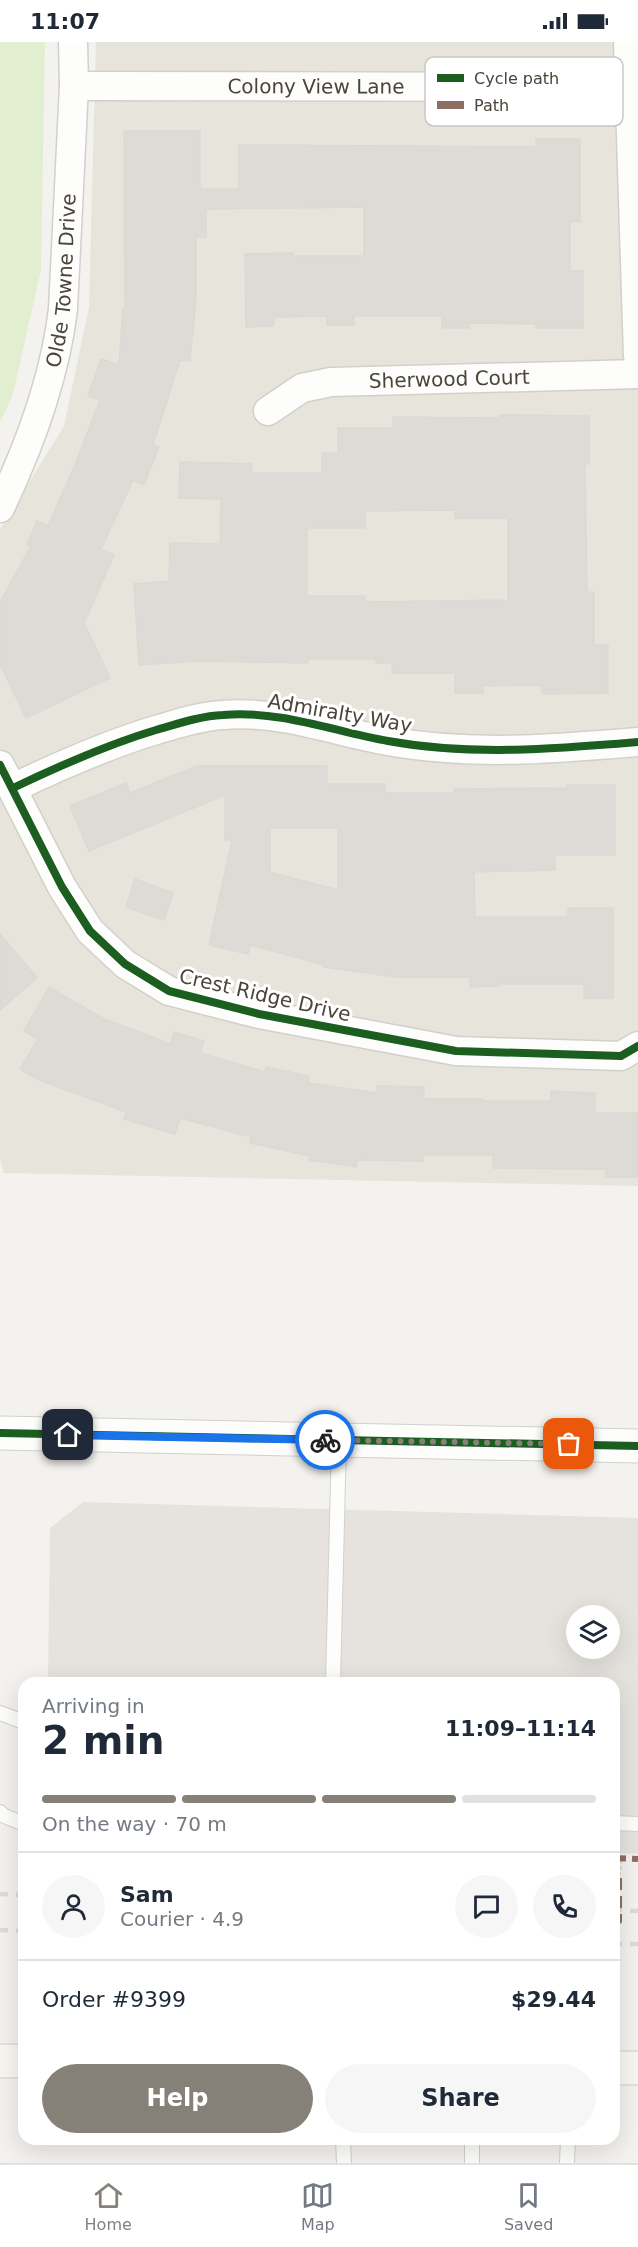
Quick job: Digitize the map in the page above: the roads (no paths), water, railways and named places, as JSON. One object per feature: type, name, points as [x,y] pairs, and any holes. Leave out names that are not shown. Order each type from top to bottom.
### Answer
[{"type":"main road","points":[[0,2061],[18,2061]]},
{"type":"main road","points":[[620,2068],[638,2068]]},
{"type":"street","name":"Olde Towne Drive","points":[[0,508],[25,452],[52,374],[60,335],[74,86],[74,42]]},
{"type":"street","points":[[628,42],[638,356]]},
{"type":"street","name":"Colony View Lane","points":[[74,86],[425,87]]},
{"type":"street","name":"Colony View Lane","points":[[623,87],[628,87]]},
{"type":"street","name":"Sherwood Court","points":[[268,411],[302,388],[331,382],[638,374]]},
{"type":"street","name":"Admiralty Way","points":[[6,776],[87,753],[178,723],[221,715],[252,714],[303,721],[389,741],[464,749],[552,749],[638,742]]},
{"type":"street","name":"Crest Ridge Drive","points":[[6,776],[62,887],[90,931],[124,964],[169,991],[259,1014],[456,1051],[621,1056],[638,1046]]},
{"type":"street","points":[[0,1433],[638,1446]]},
{"type":"lane","points":[[333,1677],[339,1440]]},
{"type":"lane","points":[[0,1713],[18,1720]]},
{"type":"lane","points":[[0,1812],[18,1822]]},
{"type":"lane","points":[[620,1823],[638,1824]]},
{"type":"lane","points":[[343,2145],[344,2163]]},
{"type":"lane","points":[[472,2145],[472,2163]]},
{"type":"lane","points":[[567,2163],[568,2145]]},
{"type":"railway","points":[[0,1894],[18,1895]]},
{"type":"railway","points":[[620,1910],[638,1911]]},
{"type":"railway","points":[[0,1930],[18,1931]]},
{"type":"railway","points":[[620,1944],[638,1944]]}]
